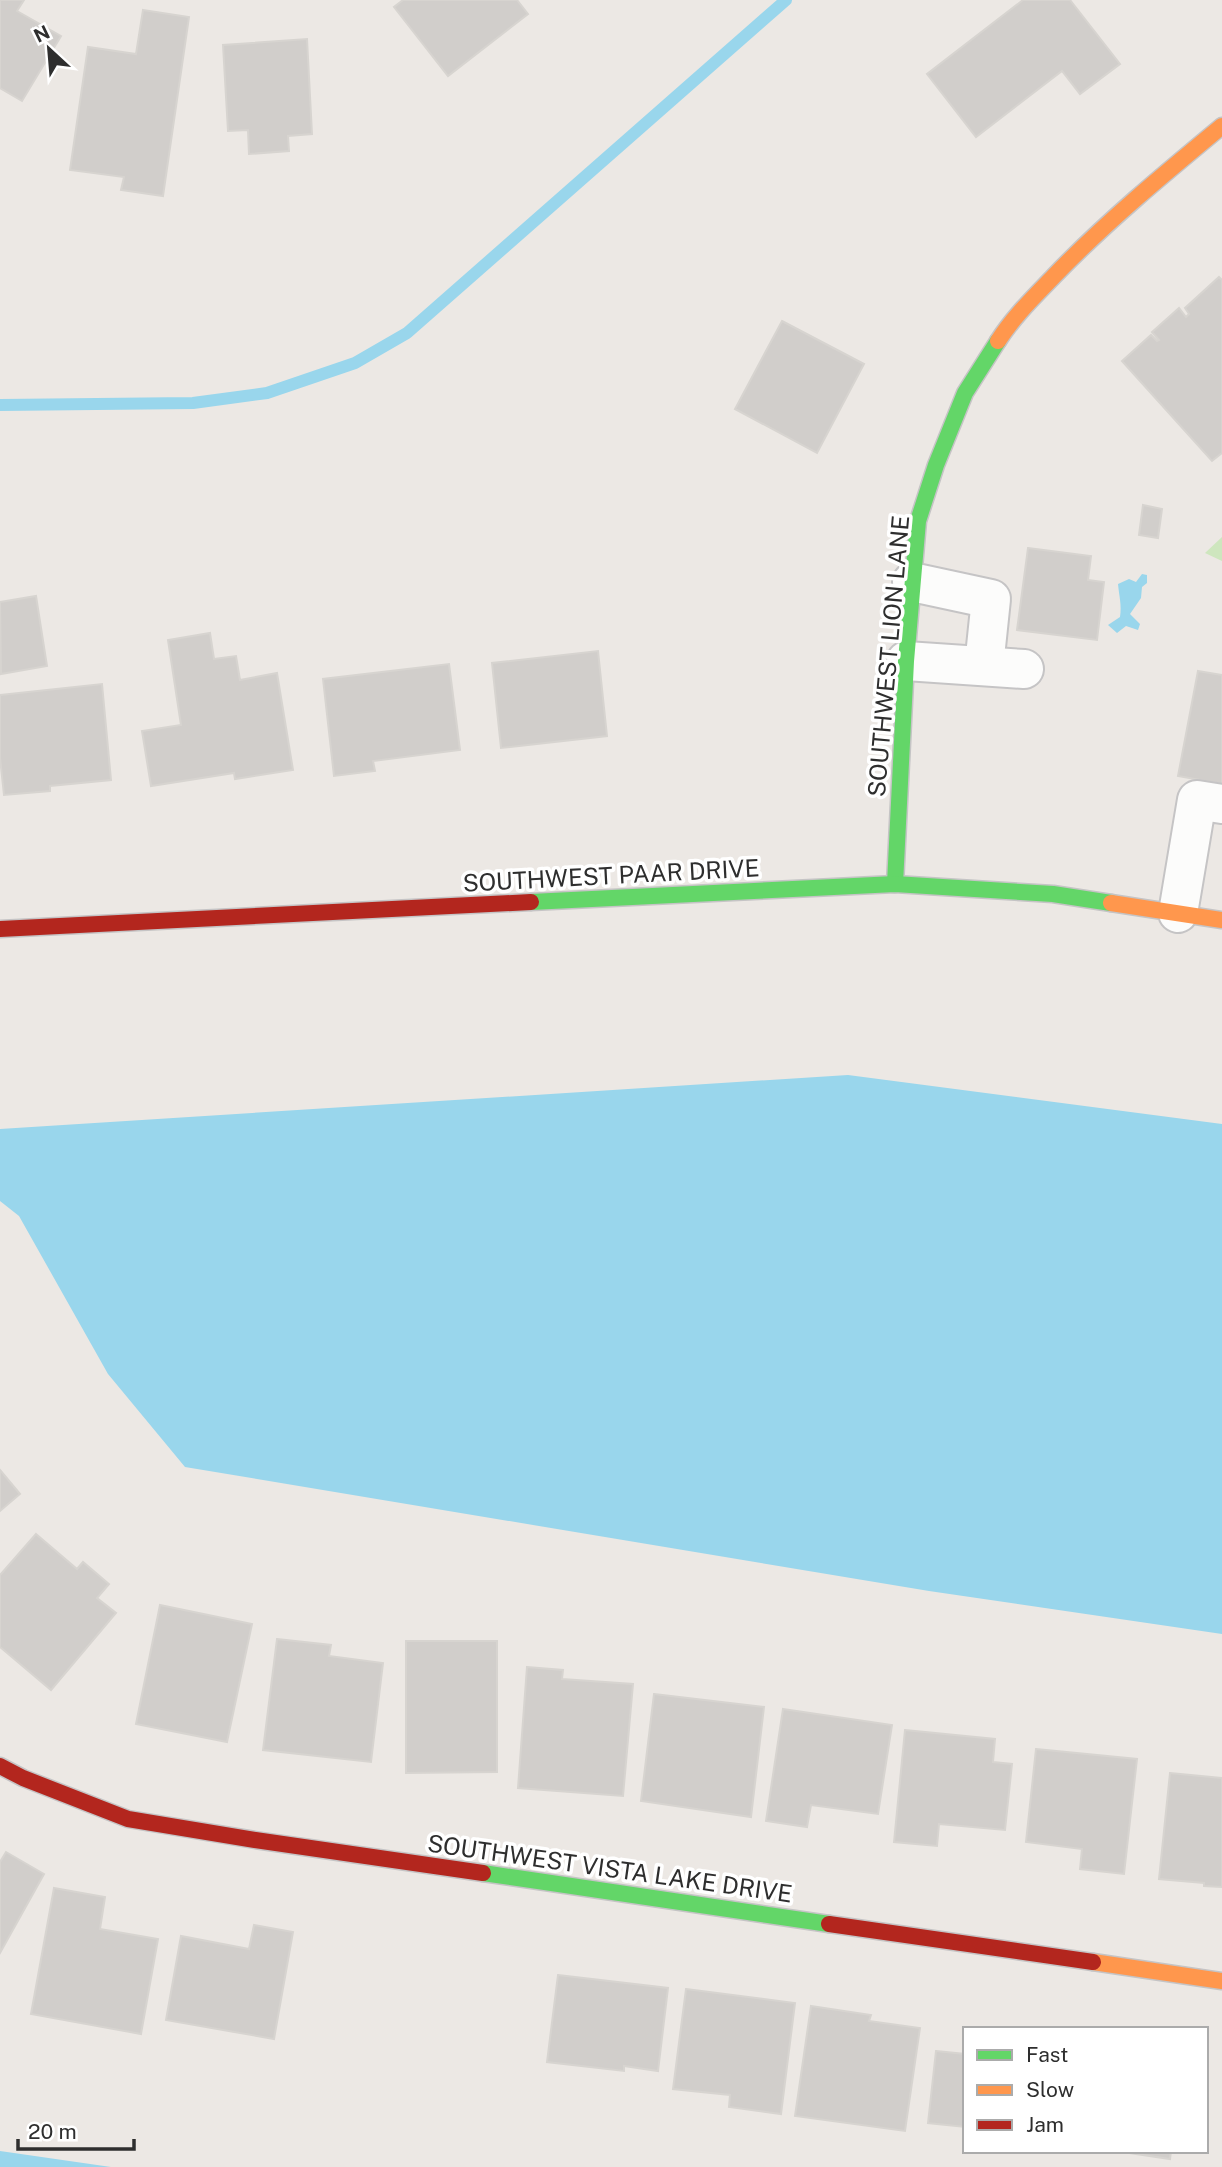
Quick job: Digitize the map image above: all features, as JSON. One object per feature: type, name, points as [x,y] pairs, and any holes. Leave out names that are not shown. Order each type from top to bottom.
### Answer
[{"type":"street","name":"SOUTHWEST LION LANE","points":[[895,884],[906,661],[918,521],[936,465],[965,393],[1010,322],[1081,248],[1147,187],[1222,126]]},
{"type":"street","points":[[912,582],[992,599],[984,666]]},
{"type":"street","points":[[906,661],[1024,669]]},
{"type":"street","points":[[1178,914],[1197,800],[1222,804]]},
{"type":"street","name":"SOUTHWEST PAAR DRIVE","points":[[0,929],[895,884],[1053,894],[1222,920]]},
{"type":"street","name":"SOUTHWEST VISTA LAKE DRIVE","points":[[0,1766],[23,1778],[128,1819],[255,1840],[1222,1981]]},
{"type":"green space","points":[[1222,537],[1222,561],[1205,553]]},
{"type":"water","points":[[1142,574],[1147,575],[1147,583],[1142,587],[1141,598],[1130,614],[1140,624],[1138,630],[1126,626],[1117,633],[1108,625],[1120,617],[1118,584],[1129,579],[1136,582]]},
{"type":"water","points":[[848,1075],[1222,1124],[1222,1634],[929,1591],[185,1467],[108,1374],[19,1216],[0,1201],[0,1129]]},
{"type":"water","points":[[0,2151],[111,2167],[0,2167]]},
{"type":"building","points":[[0,0],[24,0],[17,11],[61,36],[22,101],[0,88]]},
{"type":"building","points":[[403,0],[517,0],[528,14],[448,76],[394,7]]},
{"type":"building","points":[[1023,0],[1070,0],[1120,64],[1080,94],[1062,71],[976,137],[927,74]]},
{"type":"building","points":[[143,10],[189,17],[163,196],[121,190],[124,177],[70,170],[88,47],[136,54]]},
{"type":"building","points":[[307,39],[312,134],[288,136],[289,151],[249,154],[248,130],[228,131],[223,45]]},
{"type":"building","points":[[1219,277],[1222,280],[1222,453],[1212,461],[1122,361],[1151,335],[1159,340],[1152,332],[1179,308],[1186,317],[1189,314],[1185,308]]},
{"type":"building","points":[[782,321],[864,364],[817,453],[735,409]]},
{"type":"building","points":[[1143,505],[1162,509],[1158,538],[1139,535]]},
{"type":"building","points":[[1028,548],[1091,556],[1088,580],[1104,582],[1097,640],[1017,630]]},
{"type":"building","points":[[36,596],[47,666],[1,674],[0,602]]},
{"type":"building","points":[[210,633],[214,659],[236,656],[240,680],[277,673],[293,770],[235,779],[234,773],[151,786],[142,731],[181,725],[168,640]]},
{"type":"building","points":[[598,651],[607,736],[501,748],[492,663]]},
{"type":"building","points":[[449,664],[460,750],[373,761],[375,771],[334,776],[323,679]]},
{"type":"building","points":[[1198,671],[1222,675],[1222,784],[1178,776]]},
{"type":"building","points":[[102,684],[111,780],[50,786],[50,791],[4,795],[0,758],[0,695]]},
{"type":"building","points":[[0,1470],[20,1494],[0,1511]]},
{"type":"building","points":[[36,1534],[77,1569],[83,1562],[109,1584],[97,1598],[116,1613],[51,1690],[0,1647],[0,1575]]},
{"type":"building","points":[[160,1605],[252,1624],[227,1742],[136,1724]]},
{"type":"building","points":[[277,1639],[331,1645],[329,1656],[383,1663],[371,1762],[263,1750]]},
{"type":"building","points":[[406,1641],[497,1641],[497,1772],[406,1773]]},
{"type":"building","points":[[527,1667],[563,1670],[562,1679],[633,1684],[623,1796],[518,1788]]},
{"type":"building","points":[[654,1694],[764,1707],[751,1817],[641,1801]]},
{"type":"building","points":[[783,1709],[892,1725],[878,1814],[811,1805],[807,1827],[766,1821]]},
{"type":"building","points":[[905,1730],[995,1739],[993,1762],[1012,1764],[1005,1830],[939,1824],[937,1846],[894,1842]]},
{"type":"building","points":[[1036,1749],[1137,1759],[1124,1874],[1080,1869],[1082,1849],[1026,1842]]},
{"type":"building","points":[[1170,1773],[1222,1778],[1222,1887],[1159,1879]]},
{"type":"building","points":[[6,1852],[44,1874],[0,1953],[0,1862]]},
{"type":"building","points":[[54,1888],[105,1897],[100,1929],[158,1939],[141,2034],[31,2014]]},
{"type":"building","points":[[254,1925],[293,1932],[274,2039],[166,2020],[181,1936],[249,1949]]},
{"type":"building","points":[[558,1975],[668,1988],[658,2071],[624,2066],[624,2071],[547,2062]]},
{"type":"building","points":[[686,1989],[795,2003],[781,2114],[729,2107],[730,2095],[673,2089]]},
{"type":"building","points":[[811,2006],[871,2015],[869,2021],[920,2028],[905,2131],[795,2116]]},
{"type":"building","points":[[936,2051],[963,2054],[963,2127],[928,2123]]},
{"type":"building","points":[[1130,2153],[1171,2153],[1170,2159]]},
{"type":"waterway","points":[[0,405],[193,403],[267,393],[355,363],[407,333],[786,0]]},
{"type":"traffic: fast","points":[[895,884],[906,661],[918,521],[936,465],[965,393],[998,341]]},
{"type":"traffic: fast","points":[[531,902],[895,884],[1053,894],[1111,903]]},
{"type":"traffic: fast","points":[[483,1873],[829,1924]]},
{"type":"traffic: slow","points":[[998,341],[1024,307],[1094,237],[1222,126]]},
{"type":"traffic: slow","points":[[1111,903],[1222,920]]},
{"type":"traffic: slow","points":[[1093,1962],[1222,1981]]},
{"type":"traffic: jam","points":[[0,929],[531,902]]},
{"type":"traffic: jam","points":[[0,1766],[23,1778],[128,1819],[483,1873]]},
{"type":"traffic: jam","points":[[829,1924],[1093,1962]]}]
